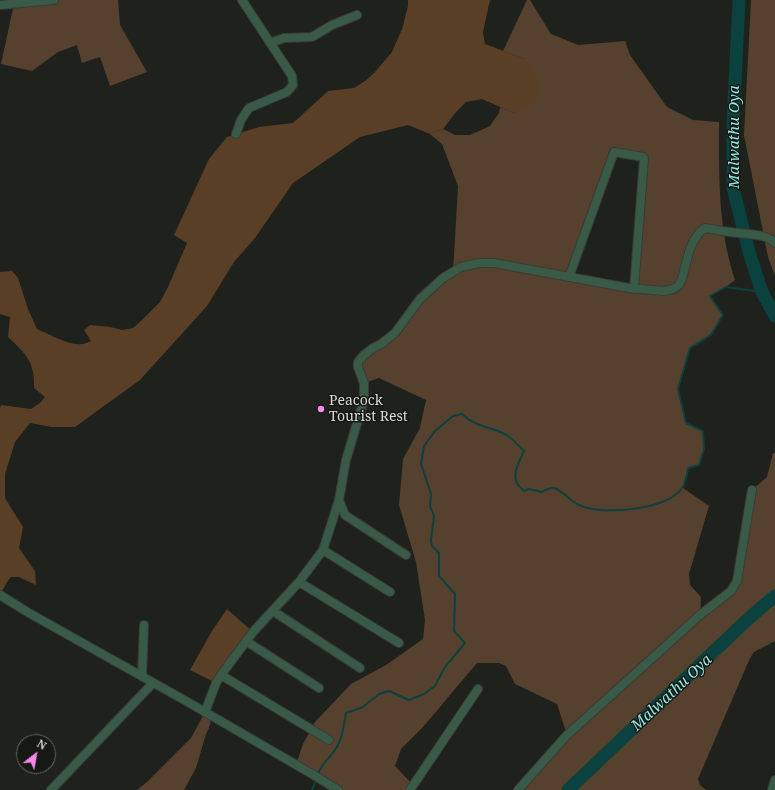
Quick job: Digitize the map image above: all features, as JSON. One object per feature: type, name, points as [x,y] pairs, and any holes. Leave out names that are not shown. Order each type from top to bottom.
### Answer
[{"type":"street","points":[[0,5],[54,0]]},
{"type":"street","points":[[236,134],[241,120],[249,108],[287,92],[293,85],[292,76],[242,0]]},
{"type":"street","points":[[270,43],[284,38],[312,37],[332,25],[357,15]]},
{"type":"street","points":[[569,278],[614,152],[643,157],[644,159],[634,289]]},
{"type":"street","points":[[204,712],[216,683],[221,675],[246,641],[299,582],[323,550],[339,500],[346,460],[364,400],[364,383],[358,367],[358,362],[373,348],[396,333],[420,299],[444,278],[461,267],[494,263],[634,289],[664,291],[674,290],[682,280],[693,242],[699,233],[705,228],[758,235],[768,238],[775,243]]},
{"type":"street","points":[[518,790],[567,735],[695,620],[731,591],[738,581],[752,490]]},
{"type":"street","points":[[339,500],[345,515],[406,555]]},
{"type":"street","points":[[323,550],[390,592]]},
{"type":"street","points":[[299,582],[399,643]]},
{"type":"street","points":[[0,595],[338,790]]},
{"type":"street","points":[[273,611],[360,668]]},
{"type":"street","points":[[142,676],[144,625]]},
{"type":"street","points":[[246,641],[319,688]]},
{"type":"street","points":[[221,675],[329,740]]},
{"type":"street","points":[[51,790],[154,683]]},
{"type":"street","points":[[410,790],[478,688]]},
{"type":"street","points":[[772,790],[775,780]]},
{"type":"shaded area","points":[[54,0],[118,0],[120,25],[147,72],[110,86],[100,57],[82,63],[77,45],[58,52],[32,71],[1,64],[14,4]]},
{"type":"shaded area","points":[[408,0],[490,0],[483,32],[485,44],[525,59],[537,76],[539,97],[516,114],[482,99],[466,102],[443,129],[430,134],[408,125],[360,137],[293,183],[255,238],[234,262],[207,306],[140,380],[75,427],[52,427],[30,423],[15,442],[5,474],[5,498],[23,527],[19,548],[35,571],[36,585],[19,577],[11,577],[0,595],[0,408],[1,405],[31,409],[40,403],[45,397],[34,388],[33,371],[28,359],[20,348],[8,337],[10,317],[0,314],[0,272],[12,271],[18,278],[28,309],[37,329],[59,339],[77,344],[84,344],[91,341],[84,330],[90,325],[122,330],[133,328],[160,302],[168,287],[187,243],[174,235],[209,159],[227,137],[259,127],[293,123],[328,91],[354,88],[365,81],[392,52],[402,29],[408,6]]},
{"type":"shaded area","points":[[527,0],[530,0],[551,34],[578,45],[625,41],[630,55],[667,107],[693,120],[719,122],[722,221],[729,260],[735,280],[710,296],[723,315],[711,335],[690,348],[678,389],[686,423],[703,431],[704,449],[699,465],[688,468],[683,488],[709,506],[689,574],[690,585],[701,597],[700,614],[731,591],[752,490],[767,477],[773,453],[775,453],[775,641],[754,652],[750,658],[698,779],[700,785],[706,790],[519,790],[567,735],[557,704],[515,684],[506,666],[499,663],[477,663],[423,727],[401,749],[395,766],[413,785],[410,790],[338,790],[296,765],[303,744],[315,722],[351,684],[386,665],[423,639],[425,620],[416,562],[399,505],[403,459],[420,428],[426,400],[379,378],[364,383],[358,362],[381,344],[414,307],[453,272],[458,186],[442,144],[430,134],[443,129],[455,135],[470,135],[490,126],[499,113],[500,107],[516,114],[525,59],[503,51]],"holes":[[[614,153],[643,157],[634,289],[569,277]]]},
{"type":"shaded area","points":[[751,0],[775,0],[775,276],[768,257],[744,135]]},
{"type":"shaded area","points":[[227,609],[253,632],[216,683],[190,670],[212,631]]},
{"type":"shaded area","points":[[205,712],[212,716],[209,728],[196,768],[184,790],[137,790],[191,738]]},
{"type":"waterway","name":"Malwathu Oya","points":[[739,0],[733,124],[733,188],[749,252],[762,292],[775,316]]},
{"type":"waterway","points":[[318,774],[340,741],[346,713],[363,707],[379,694],[389,691],[409,700],[424,694],[435,686],[445,667],[465,643],[454,631],[455,594],[439,576],[439,553],[432,546],[431,540],[434,516],[430,506],[431,494],[421,464],[424,446],[435,431],[453,416],[462,414],[477,424],[508,436],[524,451],[515,475],[519,486],[524,491],[529,489],[542,492],[550,488],[554,488],[559,490],[577,504],[586,508],[598,510],[624,510],[665,501],[675,495],[682,488],[688,468],[699,465],[704,449],[703,431],[686,423],[678,389],[690,348],[711,335],[723,315],[710,296],[726,287],[762,292]]},
{"type":"waterway","name":"Malwathu Oya","points":[[568,790],[748,619],[775,596]]},
{"type":"waterway","points":[[312,790],[316,780]]},
{"type":"place","name":"Peacock Tourist Rest","points":[[321,409]]}]
